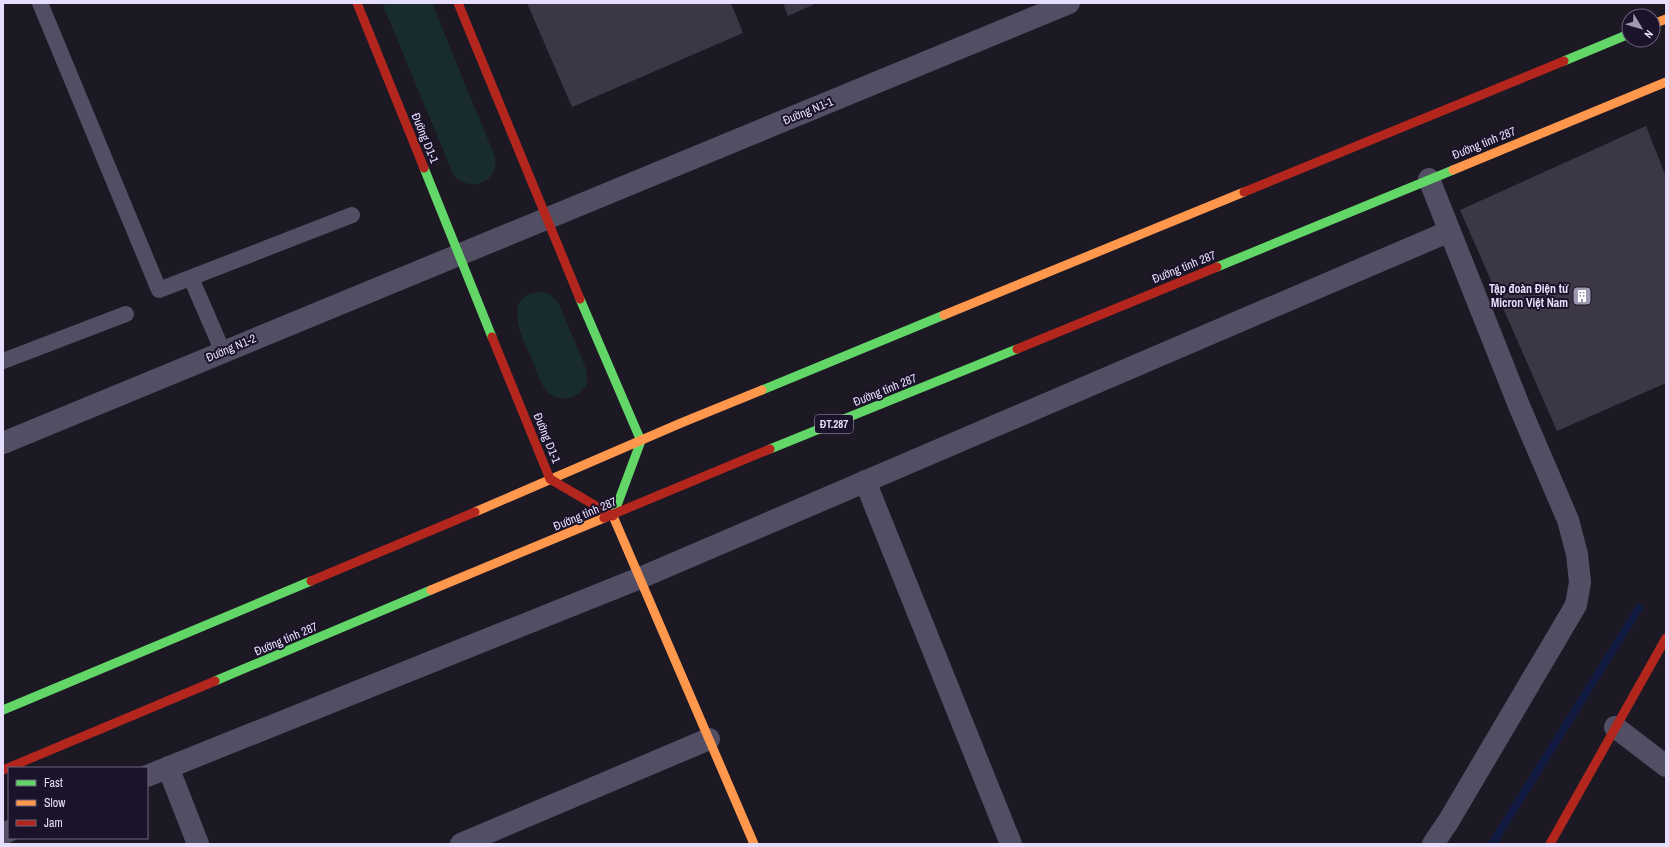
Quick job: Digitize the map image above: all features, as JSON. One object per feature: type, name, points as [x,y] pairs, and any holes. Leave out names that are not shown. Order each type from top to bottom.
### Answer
[{"type":"main road","name":"Đường D1-1","points":[[357,3],[550,479],[612,516]]},
{"type":"main road","points":[[458,3],[546,219],[641,441],[612,516],[754,844]]},
{"type":"main road","points":[[3,710],[641,441],[1621,37]]},
{"type":"main road","name":"Đường tỉnh 287","points":[[10,767],[706,476],[1666,82]]},
{"type":"main road","points":[[1550,844],[1666,638]]},
{"type":"street","name":"Đường N1-1","points":[[460,254],[1069,3]]},
{"type":"street","points":[[1429,179],[1520,408],[1568,520],[1577,554],[1580,582],[1576,605],[1448,822],[1433,844]]},
{"type":"street","points":[[148,776],[640,578],[1450,231]]},
{"type":"street","name":"Đường N1-2","points":[[5,438],[223,352],[460,254]]},
{"type":"street","points":[[864,481],[1011,844]]},
{"type":"street","points":[[1615,727],[1666,766]]},
{"type":"street","points":[[461,844],[709,739]]},
{"type":"street","points":[[168,767],[198,844]]},
{"type":"lane","points":[[40,3],[159,290],[352,215]]},
{"type":"lane","points":[[191,278],[223,352]]},
{"type":"lane","points":[[3,361],[126,314]]},
{"type":"green space","points":[[382,3],[432,3],[495,157],[493,173],[483,182],[468,184],[454,176]]},
{"type":"green space","points":[[543,292],[550,294],[559,304],[587,371],[587,384],[584,389],[571,397],[556,397],[544,388],[524,342],[517,319],[517,309],[521,300],[529,294]]},
{"type":"building","points":[[527,3],[731,3],[743,33],[572,107]]},
{"type":"building","points":[[783,3],[817,3],[788,16]]},
{"type":"building","name":"Tập đoàn Điện tử Micron Việt Nam","points":[[1646,126],[1666,177],[1666,383],[1557,431],[1460,210]]},
{"type":"waterway","points":[[1492,844],[1639,608]]},
{"type":"traffic: fast","points":[[1564,61],[1621,37]]},
{"type":"traffic: fast","points":[[424,168],[492,337]]},
{"type":"traffic: fast","points":[[1217,267],[1453,170]]},
{"type":"traffic: fast","points":[[580,299],[641,441],[613,516]]},
{"type":"traffic: fast","points":[[762,390],[944,315]]},
{"type":"traffic: fast","points":[[770,449],[1017,349]]},
{"type":"traffic: fast","points":[[3,710],[311,581]]},
{"type":"traffic: fast","points":[[215,681],[431,590]]},
{"type":"traffic: slow","points":[[1661,21],[1666,19]]},
{"type":"traffic: slow","points":[[1453,170],[1666,82]]},
{"type":"traffic: slow","points":[[944,315],[1244,192]]},
{"type":"traffic: slow","points":[[475,512],[681,423],[762,390]]},
{"type":"traffic: slow","points":[[613,516],[754,844]]},
{"type":"traffic: slow","points":[[431,590],[604,518]]},
{"type":"traffic: jam","points":[[357,3],[424,168]]},
{"type":"traffic: jam","points":[[458,3],[580,299]]},
{"type":"traffic: jam","points":[[1244,192],[1564,61]]},
{"type":"traffic: jam","points":[[1017,349],[1217,267]]},
{"type":"traffic: jam","points":[[492,337],[550,479],[613,516]]},
{"type":"traffic: jam","points":[[604,518],[770,449]]},
{"type":"traffic: jam","points":[[311,581],[475,512]]},
{"type":"traffic: jam","points":[[1550,844],[1666,638]]},
{"type":"traffic: jam","points":[[10,767],[215,681]]},
{"type":"traffic: jam","points":[[3,770],[8,768]]},
{"type":"place","name":"Tập đoàn Điện tử Micron Việt Nam","points":[[1582,296]]}]
